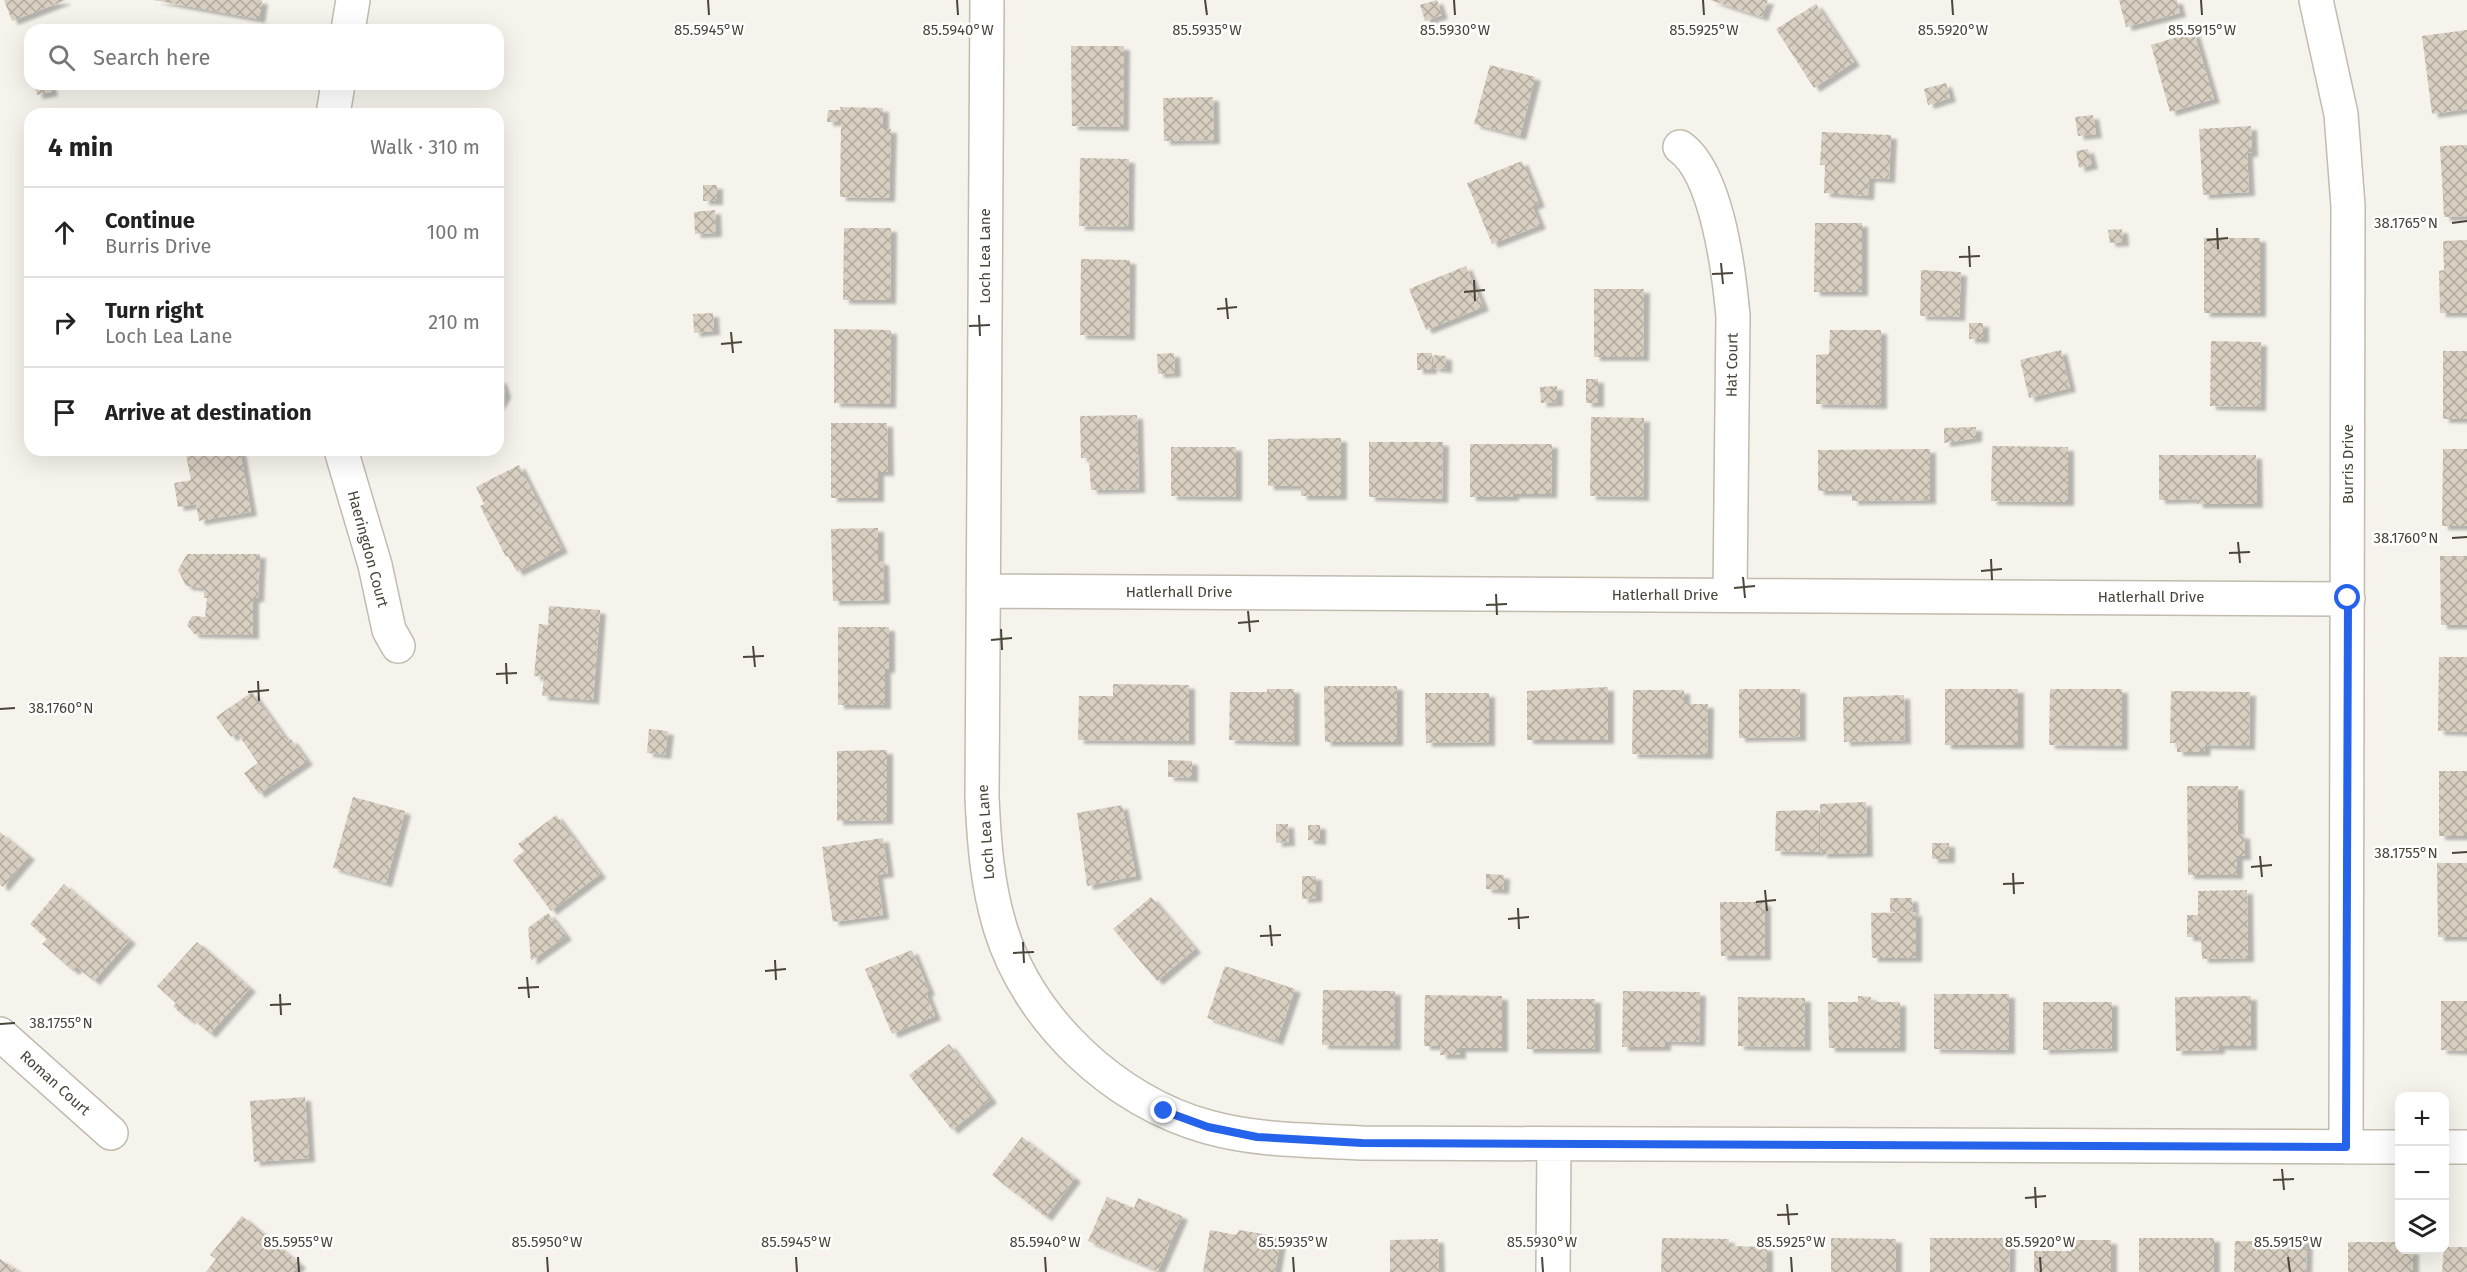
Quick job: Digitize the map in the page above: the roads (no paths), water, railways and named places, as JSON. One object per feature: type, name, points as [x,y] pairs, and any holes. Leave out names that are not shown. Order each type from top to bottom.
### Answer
[{"type":"street","points":[[349,24],[353,0]]},
{"type":"street","name":"Loch Lea Lane","points":[[987,0],[982,797],[985,858],[991,890],[1010,954],[1029,988],[1051,1020],[1076,1048],[1105,1074],[1164,1111],[1208,1127],[1257,1137],[1362,1143],[2395,1147]]},
{"type":"street","name":"Burris Drive","points":[[2316,0],[2341,114],[2348,206],[2346,1147]]},
{"type":"street","points":[[334,108],[337,90]]},
{"type":"street","name":"Hat Court","points":[[1680,147],[1699,165],[1717,217],[1729,274],[1733,316],[1730,595]]},
{"type":"street","name":"Haeringdon Court","points":[[343,456],[375,565],[389,630],[398,646]]},
{"type":"street","name":"Hatlerhall Drive","points":[[983,591],[2348,598]]},
{"type":"street","name":"Roman Court","points":[[0,1034],[111,1133]]},
{"type":"street","points":[[1553,1272],[1554,1144]]},
{"type":"street","points":[[2449,1147],[2467,1148]]}]
